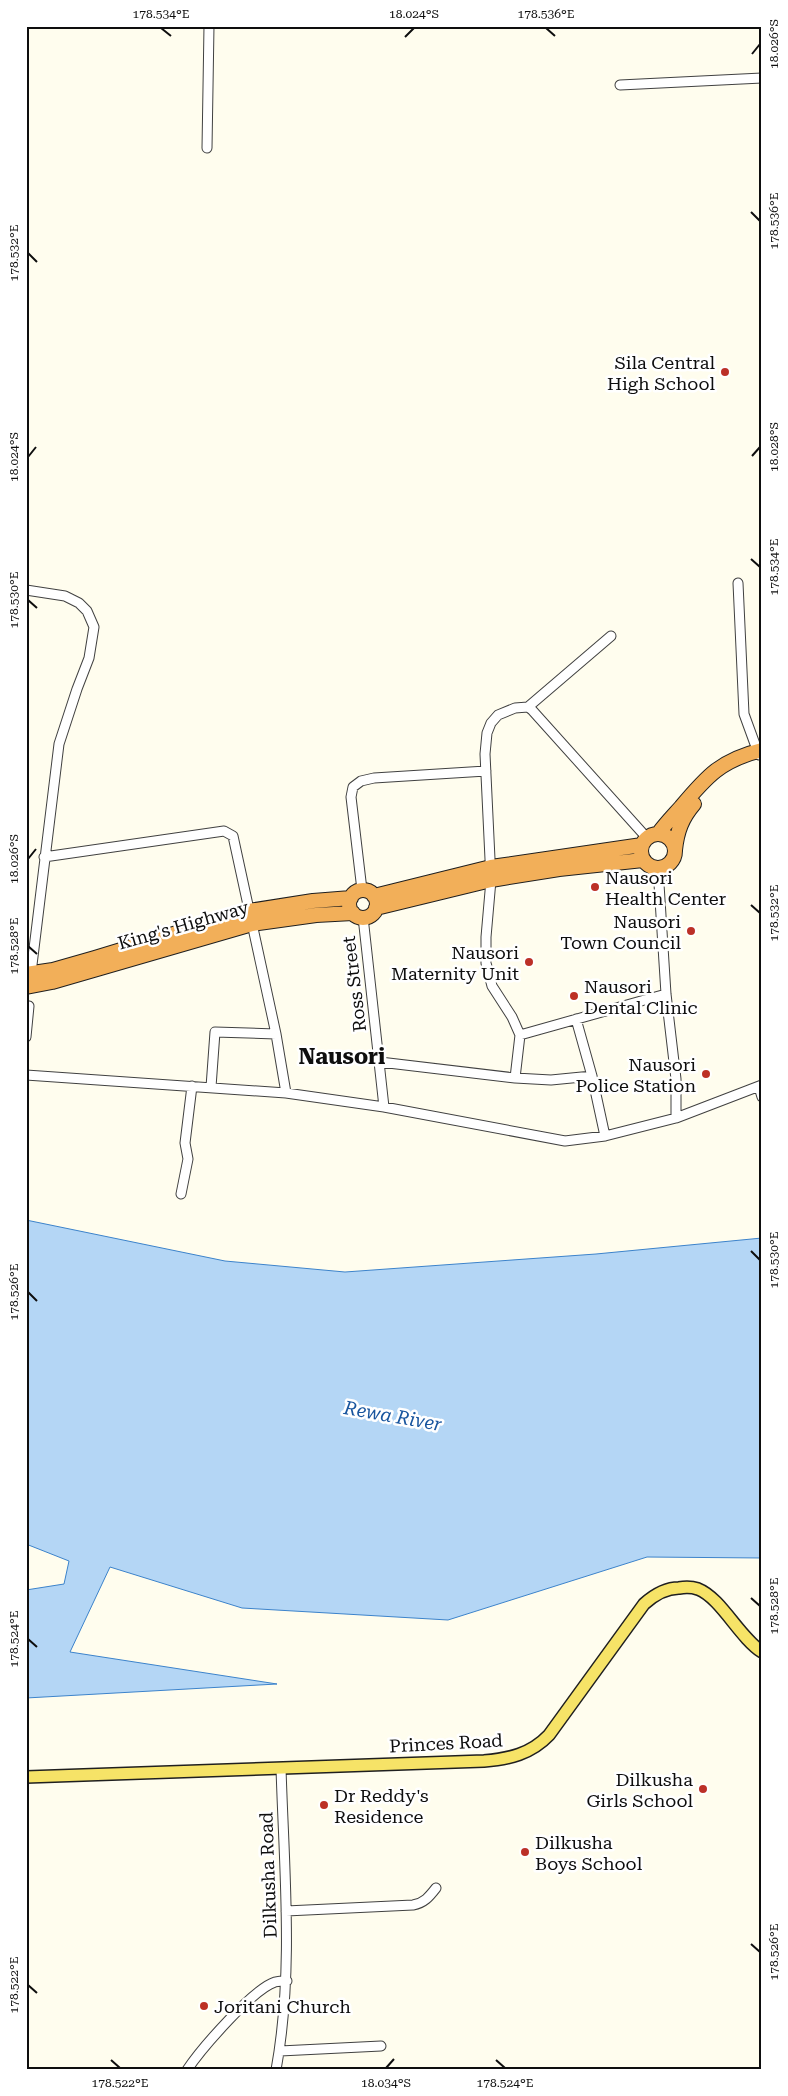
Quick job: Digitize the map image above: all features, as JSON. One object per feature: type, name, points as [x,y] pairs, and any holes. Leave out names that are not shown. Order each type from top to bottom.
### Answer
[{"type":"highway","points":[[760,754],[726,773],[693,805],[678,831],[673,856],[662,868],[647,864],[641,856],[649,839],[699,785],[719,766],[738,756],[760,754]]},
{"type":"highway","points":[[649,839],[670,839],[673,856]]},
{"type":"highway","name":"King's Highway","points":[[28,974],[53,970],[313,901],[366,898],[491,874],[649,839]]},
{"type":"highway","name":"King's Highway","points":[[491,874],[647,864]]},
{"type":"highway","points":[[366,898],[370,916],[358,915],[350,908],[366,898]]},
{"type":"highway","name":"King's Highway","points":[[26,987],[52,982],[251,918],[358,915]]},
{"type":"main road","name":"Princes Road","points":[[26,1777],[484,1761],[499,1760],[528,1752],[549,1735],[644,1604],[655,1595],[672,1588],[692,1588],[704,1592],[724,1612],[748,1642],[762,1652]]},
{"type":"street","points":[[207,148],[209,26]]},
{"type":"street","points":[[620,85],[762,78]]},
{"type":"street","points":[[738,583],[744,714],[760,754]]},
{"type":"street","points":[[26,590],[65,596],[79,603],[87,611],[94,627],[89,658],[76,688],[59,744],[52,815],[44,857],[28,974]]},
{"type":"street","points":[[515,1078],[520,1035],[512,1017],[492,986],[486,964],[491,874],[486,771],[487,733],[491,723],[498,715],[515,708],[528,707],[611,636]]},
{"type":"street","points":[[528,707],[649,839]]},
{"type":"street","points":[[366,898],[351,797],[353,787],[361,781],[374,778],[486,771]]},
{"type":"street","points":[[44,857],[224,831],[233,836],[276,1034],[286,1093]]},
{"type":"street","points":[[659,884],[673,856]]},
{"type":"street","points":[[647,864],[659,884],[666,994],[676,1079],[676,1118]]},
{"type":"street","name":"Ross Street","points":[[358,915],[380,1062],[384,1107]]},
{"type":"street","points":[[520,1035],[666,994]]},
{"type":"street","points":[[26,1037],[29,1006]]},
{"type":"street","points":[[576,1019],[592,1076],[605,1136]]},
{"type":"street","points":[[211,1087],[215,1032],[276,1034]]},
{"type":"street","points":[[380,1062],[515,1078],[551,1080],[592,1076]]},
{"type":"street","points":[[26,1075],[286,1093],[384,1107],[565,1141],[605,1136],[676,1118],[760,1086],[762,1097]]},
{"type":"street","points":[[181,1194],[188,1159],[185,1143],[192,1086]]},
{"type":"street","name":"Dilkusha Road","points":[[276,2070],[280,2051],[287,1981],[281,1768]]},
{"type":"street","points":[[286,1911],[413,1905],[428,1899],[436,1888]]},
{"type":"street","points":[[187,2070],[209,2041],[253,1996],[270,1984],[277,1981],[287,1981]]},
{"type":"street","points":[[280,2051],[381,2046]]},
{"type":"water","name":"Rewa River","points":[[26,1220],[225,1261],[345,1272],[596,1254],[762,1238],[762,1558],[647,1557],[448,1620],[242,1608],[110,1567],[70,1652],[277,1684],[26,1698],[26,1590],[64,1584],[69,1561],[26,1544]]},
{"type":"place","name":"Sila Central High School","points":[[725,372]]},
{"type":"place","name":"Nausori Health Center","points":[[595,887]]},
{"type":"place","name":"Nausori Town Council","points":[[691,931]]},
{"type":"place","name":"Nausori Maternity Unit","points":[[529,962]]},
{"type":"place","name":"Nausori Dental Clinic","points":[[574,996]]},
{"type":"place","name":"Nausori Police Station","points":[[706,1074]]},
{"type":"place","name":"Dilkusha Girls School","points":[[703,1789]]},
{"type":"place","name":"Dr Reddy's Residence","points":[[324,1805]]},
{"type":"place","name":"Dilkusha Boys School","points":[[525,1852]]},
{"type":"place","name":"Joritani Church","points":[[204,2006]]},
{"type":"district","name":"Nausori","points":[[342,1056]]}]
